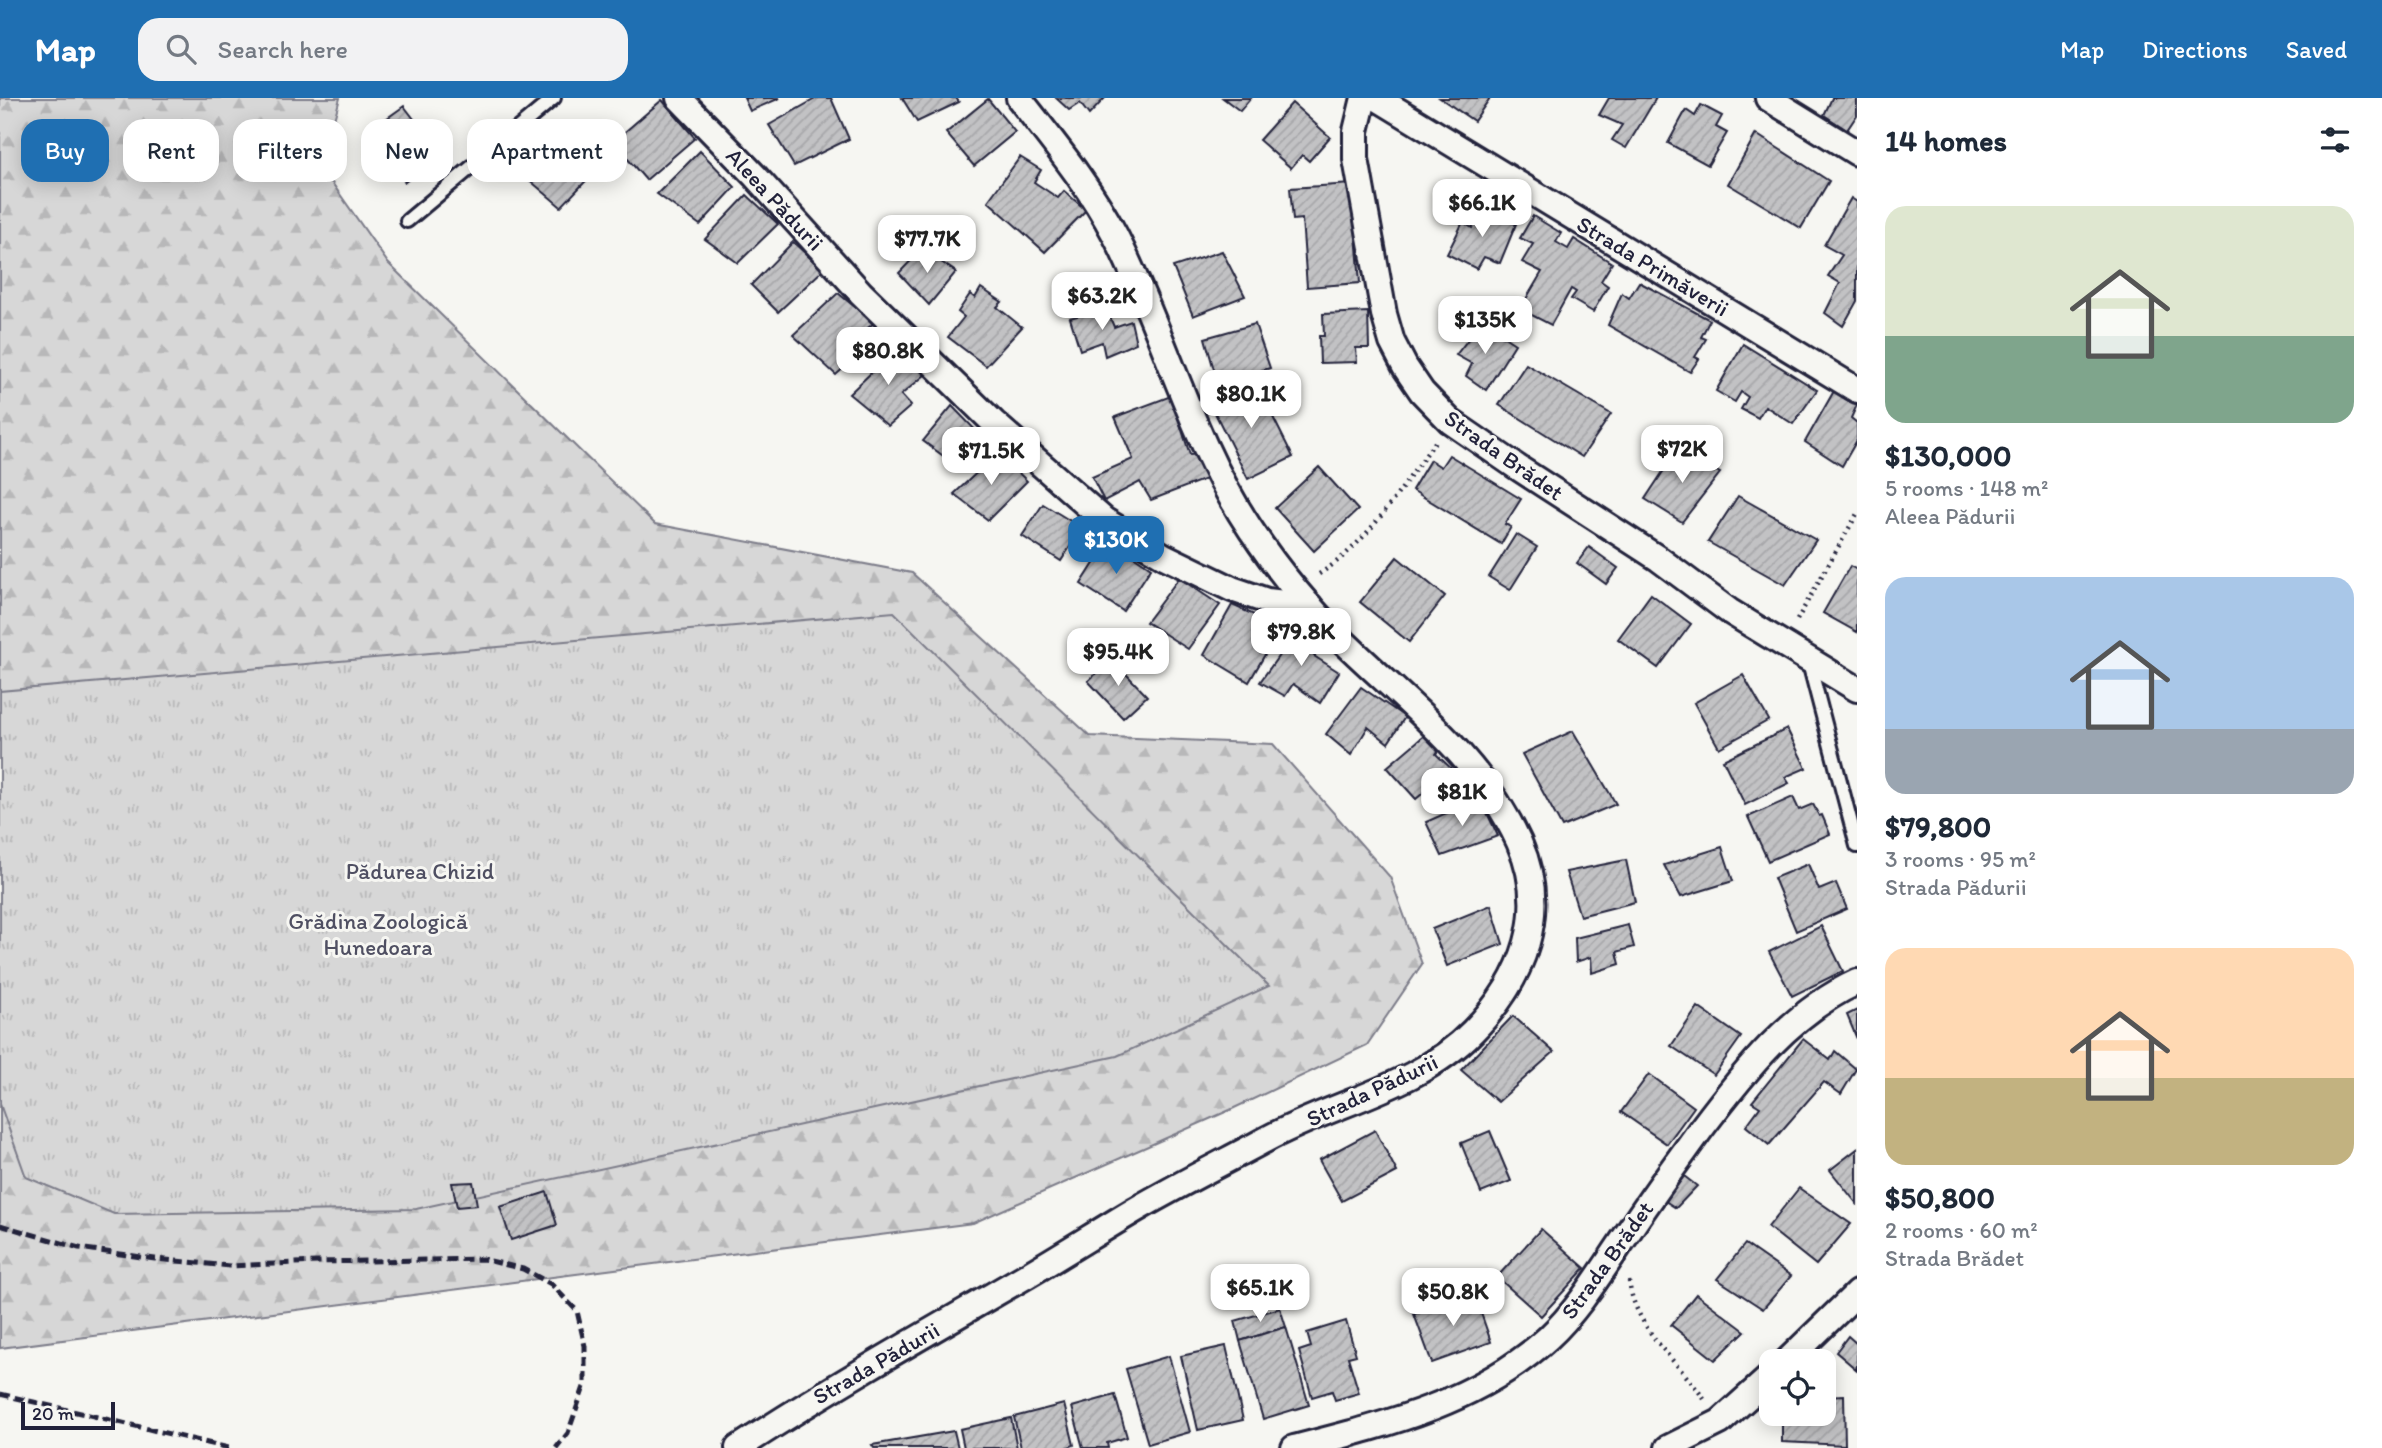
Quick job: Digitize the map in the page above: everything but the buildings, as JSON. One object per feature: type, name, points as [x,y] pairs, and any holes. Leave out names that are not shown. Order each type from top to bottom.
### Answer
[{"type":"street","name":"Aleea Pădurii","points":[[680,98],[861,293],[994,423],[1104,520],[1164,556],[1232,589],[1267,601],[1302,598]]},
{"type":"street","name":"Strada Pădurii","points":[[738,1448],[825,1392],[1139,1208],[1281,1131],[1406,1078],[1445,1056],[1472,1033],[1504,996],[1527,946],[1531,916],[1530,881],[1520,846],[1490,790],[1445,735],[1346,644],[1302,598],[1251,529],[1220,478],[1125,258],[1091,192],[1018,98]]},
{"type":"street","name":"Strada Brădet","points":[[1364,98],[1356,131],[1356,159],[1384,314],[1392,342],[1422,392],[1450,421],[1659,559],[1729,611],[1857,689]]},
{"type":"street","name":"Strada Primăverii","points":[[1377,98],[1857,390]]},
{"type":"street","points":[[1768,98],[1857,153]]},
{"type":"street","name":"Strada Brădet","points":[[1294,1448],[1392,1422],[1456,1399],[1507,1369],[1548,1338],[1574,1309],[1662,1182],[1738,1080],[1796,1021],[1857,982]]},
{"type":"street","points":[[1800,1349],[1857,1293]]},
{"type":"street","points":[[1668,1448],[1720,1422],[1759,1387]]},
{"type":"lane","points":[[407,221],[554,98]]},
{"type":"lane","points":[[1809,662],[1857,846]]},
{"type":"path","points":[[1302,598],[1381,516],[1450,421]]},
{"type":"path","points":[[1783,645],[1857,513]]},
{"type":"path","points":[[1623,1239],[1630,1294],[1657,1345],[1694,1384],[1720,1422]]},
{"type":"green space","name":"Pădurea Chizid","points":[[0,98],[340,98],[334,119],[233,119],[233,182],[331,182],[388,263],[655,524],[912,573],[1090,736],[1273,744],[1390,877],[1422,964],[1367,1045],[1230,1110],[973,1223],[0,1348]]},
{"type":"green space","name":"Grădina Zoologică Hunedoara","points":[[894,612],[1269,986],[1117,1056],[416,1209],[114,1214],[26,1177],[0,1104],[0,691]]},
{"type":"railway","points":[[0,1225],[79,1248],[230,1266],[483,1259],[523,1269],[551,1284],[577,1311],[585,1346],[585,1384],[568,1433],[556,1448]]},
{"type":"railway","points":[[0,1394],[229,1448]]}]
